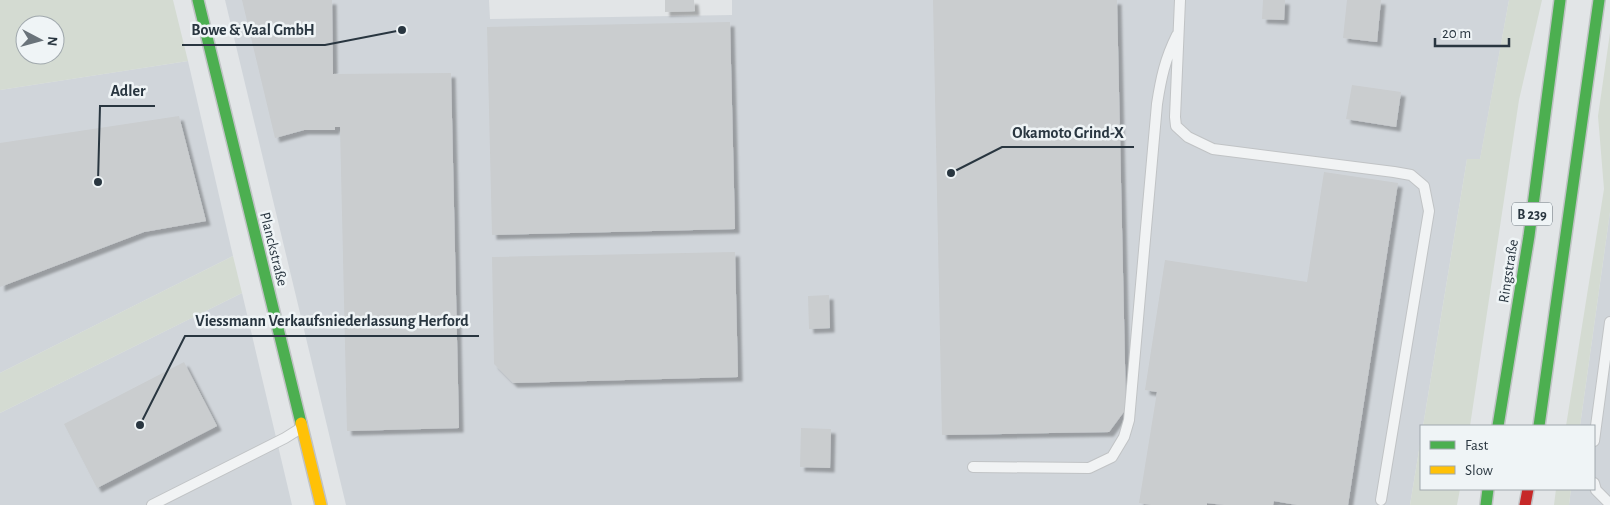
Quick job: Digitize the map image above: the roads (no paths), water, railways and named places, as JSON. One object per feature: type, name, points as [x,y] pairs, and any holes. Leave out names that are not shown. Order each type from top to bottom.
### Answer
[{"type":"main road","name":"Planckstraße","points":[[198,0],[321,505]]},
{"type":"main road","name":"Ringstraße","points":[[1498,425],[1529,236],[1560,0]]},
{"type":"main road","name":"B 239","points":[[1539,425],[1599,0]]},
{"type":"main road","points":[[1486,505],[1488,490]]},
{"type":"main road","points":[[1525,505],[1528,490]]},
{"type":"lane","points":[[1180,0],[1175,117],[1176,126],[1188,137],[1213,149],[1410,175],[1424,186],[1428,211],[1381,500]]},
{"type":"lane","points":[[973,468],[1090,468],[1112,457],[1124,437],[1129,420],[1156,104],[1164,64],[1179,32]]},
{"type":"lane","points":[[1595,434],[1610,322]]},
{"type":"lane","points":[[152,505],[302,427]]},
{"type":"lane","points":[[1595,486],[1596,490],[1610,504]]},
{"type":"place","name":"Bowe & Vaal GmbH","points":[[402,30]]},
{"type":"place","name":"Okamoto Grind-X","points":[[951,173]]},
{"type":"place","name":"Adler","points":[[98,182]]},
{"type":"place","name":"Viessmann Verkaufsniederlassung Herford","points":[[140,425]]}]
